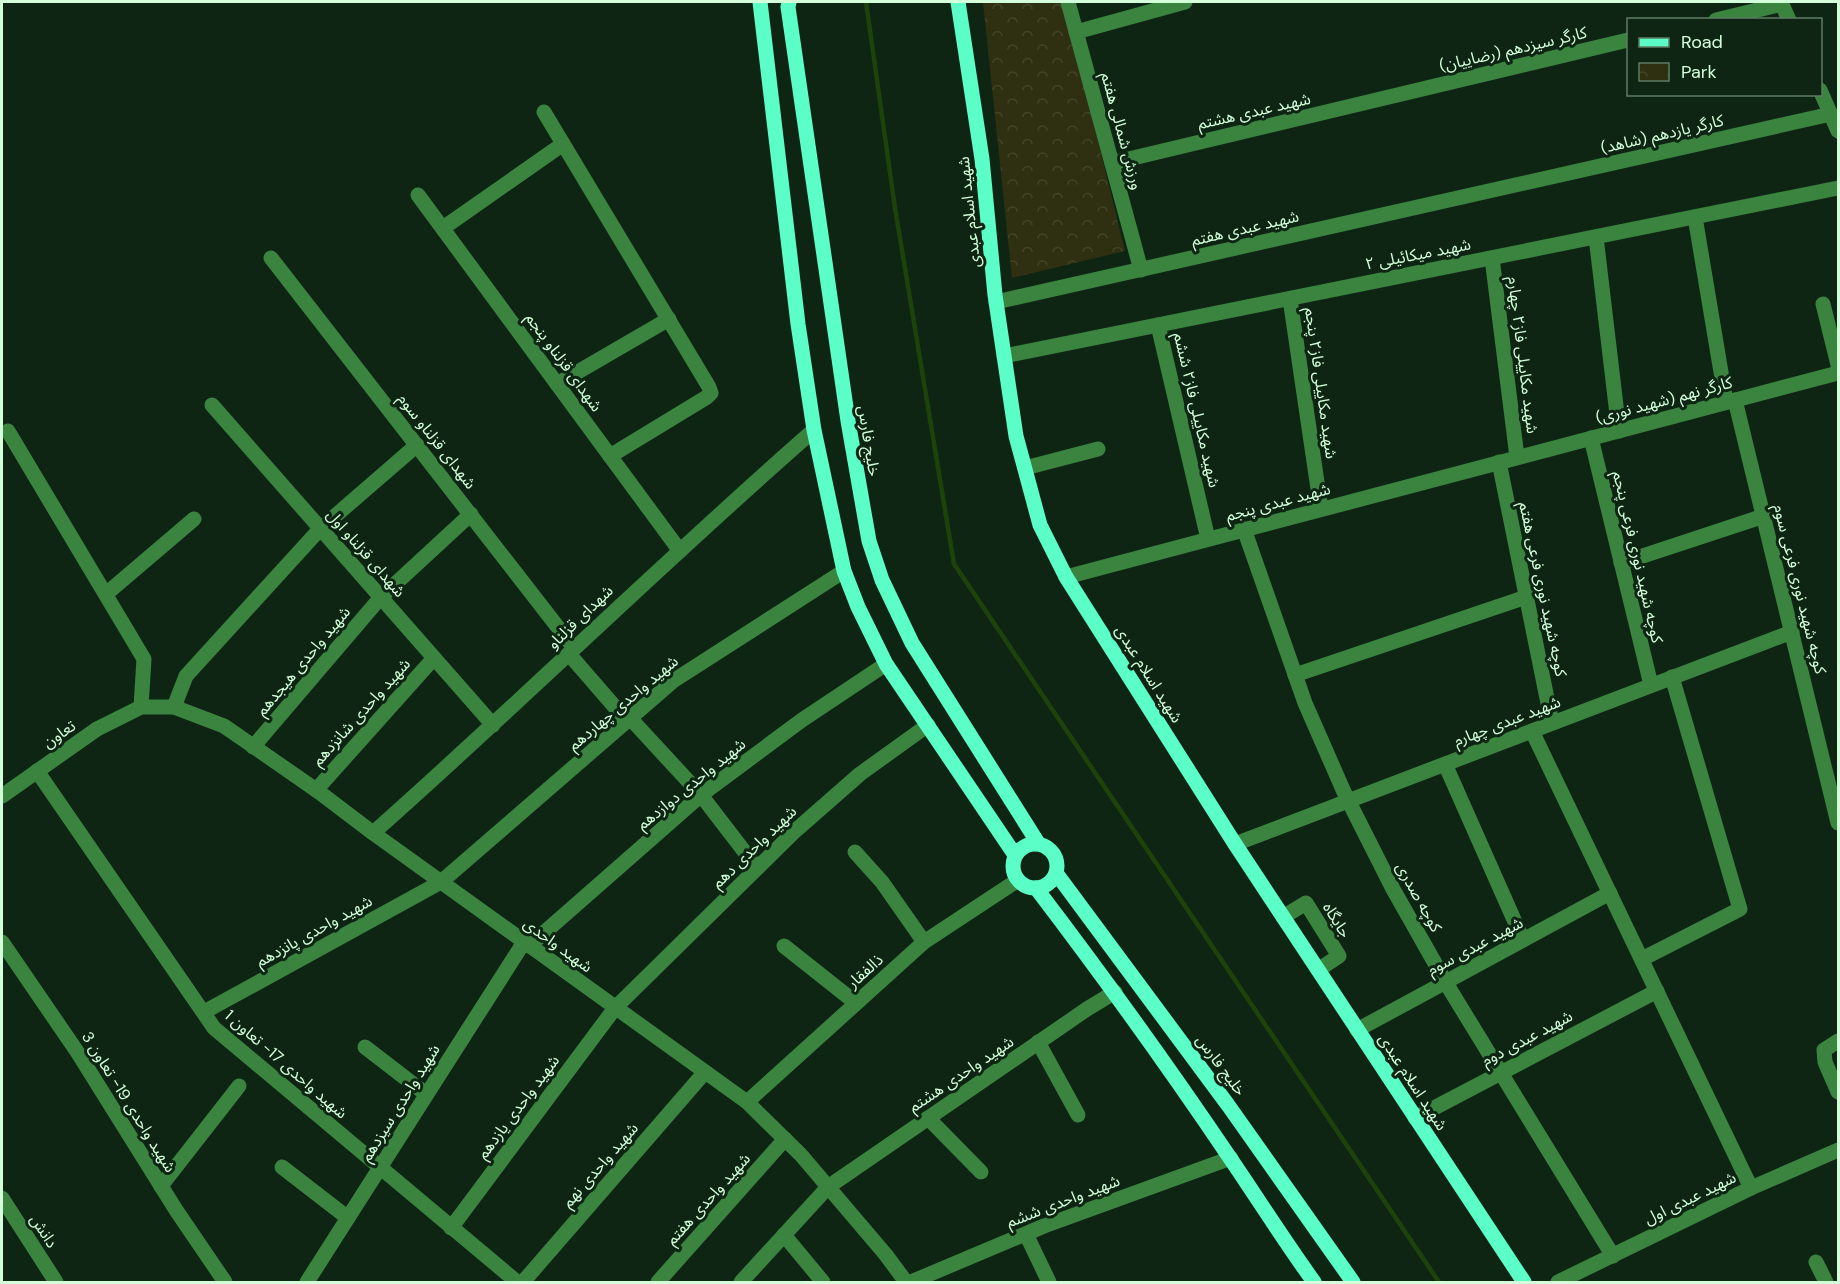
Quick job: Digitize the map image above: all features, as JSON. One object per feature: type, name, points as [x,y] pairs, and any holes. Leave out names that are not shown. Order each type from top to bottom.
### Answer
[{"type":"main road","points":[[760,2],[798,324],[814,430],[843,571],[886,664],[1016,855]]},
{"type":"main road","name":"خلیج فارس","points":[[789,2],[793,46],[848,421],[869,541],[882,580],[912,643],[1038,843]]},
{"type":"main road","name":"شهید اسلام عبدی","points":[[959,2],[982,159],[996,302],[1016,436],[1040,525],[1066,576],[1235,844],[1524,1282]]},
{"type":"main road","points":[[765,51],[793,46]]},
{"type":"main road","points":[[1038,843],[1044,845],[1057,860],[1056,873],[1048,884],[1036,888],[1023,885],[1013,868],[1016,855],[1025,846],[1038,843]]},
{"type":"main road","name":"خلیج فارس","points":[[1056,873],[1228,1105],[1353,1282]]},
{"type":"main road","points":[[1036,888],[1115,992],[1314,1282]]},
{"type":"street","name":"ورزش شمالی هفتم","points":[[1068,2],[1141,270]]},
{"type":"street","points":[[1076,32],[1185,2]]},
{"type":"street","points":[[1724,18],[1781,3],[1788,18]]},
{"type":"street","name":"کارگر سیزدهم (رضاییان)","points":[[1405,93],[1627,40]]},
{"type":"street","points":[[1822,92],[1839,131]]},
{"type":"street","name":"شهید عبدی هشتم","points":[[1112,163],[1405,93]]},
{"type":"street","points":[[544,112],[711,393],[610,456]]},
{"type":"street","name":"کارگر یازدهم (شاهد)","points":[[1502,188],[1831,114]]},
{"type":"street","points":[[443,228],[563,144]]},
{"type":"street","name":"شهید عبدی هفتم","points":[[996,302],[1502,188]]},
{"type":"street","name":"شهید میکائیلی ۲","points":[[1004,356],[1839,189]]},
{"type":"street","name":"شهدای قزلناو پنجم","points":[[418,195],[680,552]]},
{"type":"street","name":"کوچه شهید نوری فرعی سوم","points":[[1695,217],[1730,401],[1764,516],[1839,822]]},
{"type":"street","points":[[1596,237],[1619,431]]},
{"type":"street","name":"شهدای قزلناو سوم","points":[[271,258],[471,514],[572,651],[629,719],[701,795],[757,868]]},
{"type":"street","name":"شهید مکاییلی فاز۲ چهارم","points":[[1492,258],[1517,458]]},
{"type":"street","name":"شهید مکاییلی فاز۲ پنجم","points":[[1290,299],[1321,509]]},
{"type":"street","points":[[1823,304],[1839,365]]},
{"type":"street","points":[[557,384],[669,319]]},
{"type":"street","name":"شهید مکاییلی فاز۲ ششم","points":[[1158,325],[1208,539]]},
{"type":"street","name":"کارگر نهم (شهید نوری)","points":[[1499,462],[1839,373]]},
{"type":"street","name":"شهدای قزلناو اول","points":[[212,405],[493,725]]},
{"type":"street","name":"شهدای قزلناو","points":[[373,833],[493,725],[631,594],[814,430]]},
{"type":"street","points":[[8,431],[144,659],[141,707]]},
{"type":"street","name":"کوچه شهید نوری فرعی پنجم","points":[[1591,438],[1651,685]]},
{"type":"street","points":[[174,707],[186,676],[320,529],[417,445]]},
{"type":"street","points":[[1025,468],[1098,449]]},
{"type":"street","name":"شهید عبدی پنجم","points":[[1066,576],[1499,462]]},
{"type":"street","name":"کوچه شهید نوری فرعی هفتم","points":[[1499,462],[1552,723]]},
{"type":"street","name":"شهید واحدی هیجدهم","points":[[253,747],[381,597],[471,514]]},
{"type":"street","points":[[1621,563],[1764,516]]},
{"type":"street","points":[[106,594],[194,519]]},
{"type":"street","name":"کوچه صدری","points":[[1244,530],[1305,703],[1349,801],[1393,889],[1446,982],[1613,1256]]},
{"type":"street","name":"شهید واحدی چهاردهم","points":[[441,882],[673,681],[843,571]]},
{"type":"street","points":[[1295,675],[1526,597]]},
{"type":"street","name":"شهید عبدی چهارم","points":[[1235,844],[1792,632]]},
{"type":"street","name":"شهید واحدی شانزدهم","points":[[316,790],[434,658]]},
{"type":"street","name":"شهید واحدی دوازدهم","points":[[526,944],[701,795],[802,720],[886,664]]},
{"type":"street","points":[[1642,959],[1740,909],[1672,677]]},
{"type":"street","name":"شهید واحدی","points":[[141,707],[174,707],[224,726],[747,1102],[801,1155],[906,1282]]},
{"type":"street","name":"تعاون","points":[[2,796],[97,729],[141,707]]},
{"type":"street","name":"شهید واحدی دهم","points":[[615,1008],[795,831],[860,774],[928,725]]},
{"type":"street","points":[[1532,730],[1751,1188]]},
{"type":"street","points":[[1445,764],[1523,940]]},
{"type":"street","name":"شهید واحدی 17- تعاون 1","points":[[37,771],[214,1028],[517,1282]]},
{"type":"street","points":[[855,852],[882,882],[924,942]]},
{"type":"street","name":"ذالفقار","points":[[747,1102],[924,942],[1018,880]]},
{"type":"street","name":"شهید واحدی پانزدهم","points":[[204,1012],[441,882]]},
{"type":"street","name":"شهید عبدی سوم","points":[[1357,1030],[1610,893]]},
{"type":"street","name":"جایگاه","points":[[1283,917],[1306,903],[1339,956],[1318,970]]},
{"type":"street","name":"شهید واحدی 19- تعاون 3","points":[[2,942],[78,1053],[161,1186],[225,1282]]},
{"type":"street","name":"شهید واحدی سیزدهم","points":[[306,1282],[426,1094],[526,944]]},
{"type":"street","points":[[784,946],[856,1003]]},
{"type":"street","name":"شهید عبدی دوم","points":[[1415,1118],[1657,991]]},
{"type":"street","name":"شهید واحدی هشتم","points":[[741,1282],[828,1187],[1038,1042],[1115,992]]},
{"type":"street","name":"شهید واحدی یازدهم","points":[[451,1228],[615,1008]]},
{"type":"street","points":[[1839,1041],[1824,1050],[1825,1062],[1839,1092]]},
{"type":"street","points":[[1038,1042],[1078,1115]]},
{"type":"street","points":[[365,1047],[426,1094]]},
{"type":"street","name":"شهید واحدی نهم","points":[[523,1282],[705,1072]]},
{"type":"street","points":[[161,1186],[239,1086]]},
{"type":"street","points":[[928,1118],[981,1172]]},
{"type":"street","name":"شهید واحدی هفتم","points":[[658,1282],[785,1139]]},
{"type":"street","name":"شهید عبدی اول","points":[[1558,1282],[1751,1188],[1839,1150]]},
{"type":"street","name":"شهید واحدی ششم","points":[[911,1282],[1026,1234],[1231,1158]]},
{"type":"street","points":[[282,1167],[348,1218]]},
{"type":"street","name":"دانش","points":[[2,1198],[56,1282]]},
{"type":"street","points":[[1026,1234],[1049,1282]]},
{"type":"street","points":[[784,1235],[823,1282]]},
{"type":"street","points":[[1816,1262],[1826,1282]]},
{"type":"green space","points":[[983,2],[1064,2],[1125,251],[1012,278]]},
{"type":"waterway","points":[[866,2],[895,208],[954,564],[1439,1282]]}]
